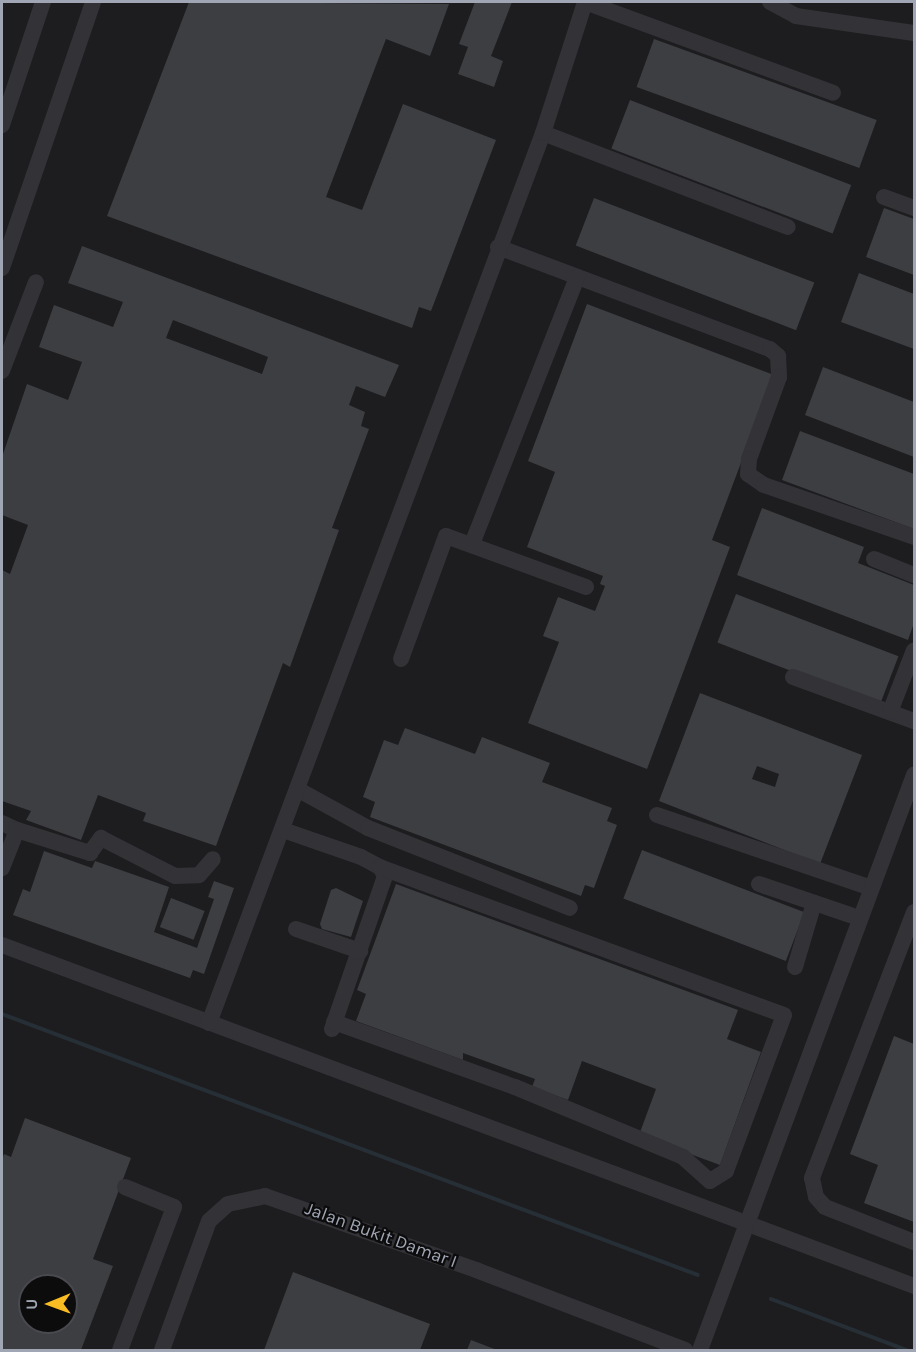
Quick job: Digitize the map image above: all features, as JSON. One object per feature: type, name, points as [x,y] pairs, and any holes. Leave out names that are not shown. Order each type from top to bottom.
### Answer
[{"type":"street","points":[[2,125],[43,2]]},
{"type":"street","points":[[2,268],[93,2]]},
{"type":"street","points":[[209,1023],[283,830],[498,247],[543,133],[585,2],[833,93]]},
{"type":"street","points":[[770,2],[796,16],[915,33]]},
{"type":"street","points":[[543,133],[788,227]]},
{"type":"street","points":[[884,197],[915,208]]},
{"type":"street","points":[[498,247],[770,349],[778,357],[779,377],[749,459],[748,474],[764,485],[915,537]]},
{"type":"street","points":[[472,544],[577,277]]},
{"type":"street","points":[[2,371],[36,282]]},
{"type":"street","points":[[401,659],[439,543],[446,536],[454,536],[586,587]]},
{"type":"street","points":[[874,560],[915,575]]},
{"type":"street","points":[[890,712],[915,650]]},
{"type":"street","points":[[793,677],[915,721]]},
{"type":"street","points":[[700,1350],[871,888],[913,786]]},
{"type":"street","points":[[297,789],[369,828],[570,908]]},
{"type":"street","points":[[657,815],[871,888]]},
{"type":"street","points":[[2,868],[9,826],[90,853],[100,838],[175,876],[199,875],[213,859]]},
{"type":"street","points":[[283,830],[784,1015],[726,1171],[710,1181],[683,1157],[515,1087],[333,1025],[385,876],[380,867]]},
{"type":"street","points":[[759,884],[860,918]]},
{"type":"street","points":[[795,967],[814,903]]},
{"type":"street","points":[[915,912],[812,1178],[816,1197],[825,1207],[915,1242]]},
{"type":"street","points":[[296,929],[360,951]]},
{"type":"street","points":[[2,945],[915,1286]]},
{"type":"street","points":[[120,1350],[174,1207],[125,1187]]},
{"type":"street","name":"Jalan Bukit Damar I","points":[[162,1350],[209,1221],[228,1204],[266,1196],[476,1269],[685,1350]]},
{"type":"shaded area","points":[[2,2],[914,2],[914,1350],[2,1350]]},
{"type":"building","points":[[189,2],[449,4],[430,56],[386,39],[326,197],[362,210],[403,104],[496,140],[431,311],[419,307],[412,328],[107,216]]},
{"type":"building","points":[[475,2],[512,2],[491,56],[503,61],[494,87],[458,74],[468,47],[459,44]]},
{"type":"building","points":[[654,39],[877,120],[859,168],[637,87]]},
{"type":"building","points":[[630,100],[851,185],[833,233],[611,149]]},
{"type":"building","points":[[594,198],[814,283],[796,330],[576,246]]},
{"type":"building","points":[[884,208],[914,219],[914,275],[866,257]]},
{"type":"building","points":[[82,246],[399,365],[385,397],[356,386],[349,405],[365,412],[361,426],[369,429],[332,528],[339,530],[290,667],[283,663],[216,846],[143,821],[146,813],[98,795],[81,840],[26,820],[31,811],[2,801],[2,570],[10,574],[28,525],[2,515],[2,457],[27,384],[68,400],[82,362],[39,347],[54,305],[113,327],[123,302],[68,283]],"holes":[[[173,320],[268,357],[262,374],[166,338]]]},
{"type":"building","points":[[859,273],[914,294],[914,349],[841,322]]},
{"type":"building","points":[[587,304],[774,375],[712,540],[730,547],[647,769],[528,723],[559,642],[543,636],[558,597],[595,611],[605,586],[600,584],[603,576],[527,547],[555,472],[528,461]]},
{"type":"building","points":[[823,367],[914,402],[914,457],[805,415]]},
{"type":"building","points":[[800,431],[914,474],[914,529],[782,480]]},
{"type":"building","points":[[762,508],[864,547],[858,563],[914,585],[914,623],[908,640],[737,575]]},
{"type":"building","points":[[736,594],[898,656],[880,705],[717,643]]},
{"type":"building","points":[[700,693],[862,755],[820,864],[659,801]],"holes":[[[757,766],[779,774],[775,787],[752,779]]]},
{"type":"building","points":[[405,728],[475,754],[482,737],[550,763],[542,782],[612,808],[607,821],[617,825],[594,888],[585,885],[581,896],[370,817],[375,802],[363,797],[384,740],[398,745]]},
{"type":"building","points":[[642,850],[804,912],[786,961],[623,899]]},
{"type":"building","points":[[44,851],[92,868],[95,861],[169,887],[154,932],[197,948],[214,899],[208,897],[214,881],[234,888],[204,974],[193,970],[190,978],[13,915],[23,889],[30,892]]},
{"type":"building","points":[[396,884],[738,1010],[727,1039],[761,1052],[720,1165],[639,1135],[656,1089],[582,1061],[568,1100],[532,1087],[535,1079],[463,1053],[463,1060],[356,1021],[366,994],[357,990]]},
{"type":"building","points":[[336,888],[363,901],[351,937],[322,929],[320,924],[331,890]]},
{"type":"building","points":[[171,898],[205,911],[193,940],[160,927]]},
{"type":"building","points":[[894,1036],[914,1044],[914,1222],[864,1203],[878,1165],[850,1154]]},
{"type":"building","points":[[25,1118],[131,1158],[93,1259],[113,1266],[81,1350],[2,1350],[2,1160],[4,1154],[11,1157]]},
{"type":"building","points":[[293,1272],[430,1324],[420,1350],[264,1350]]},
{"type":"building","points":[[471,1340],[497,1350],[467,1350]]},
{"type":"waterway","points":[[2,1014],[698,1275]]},
{"type":"waterway","points":[[771,1299],[907,1350]]}]
